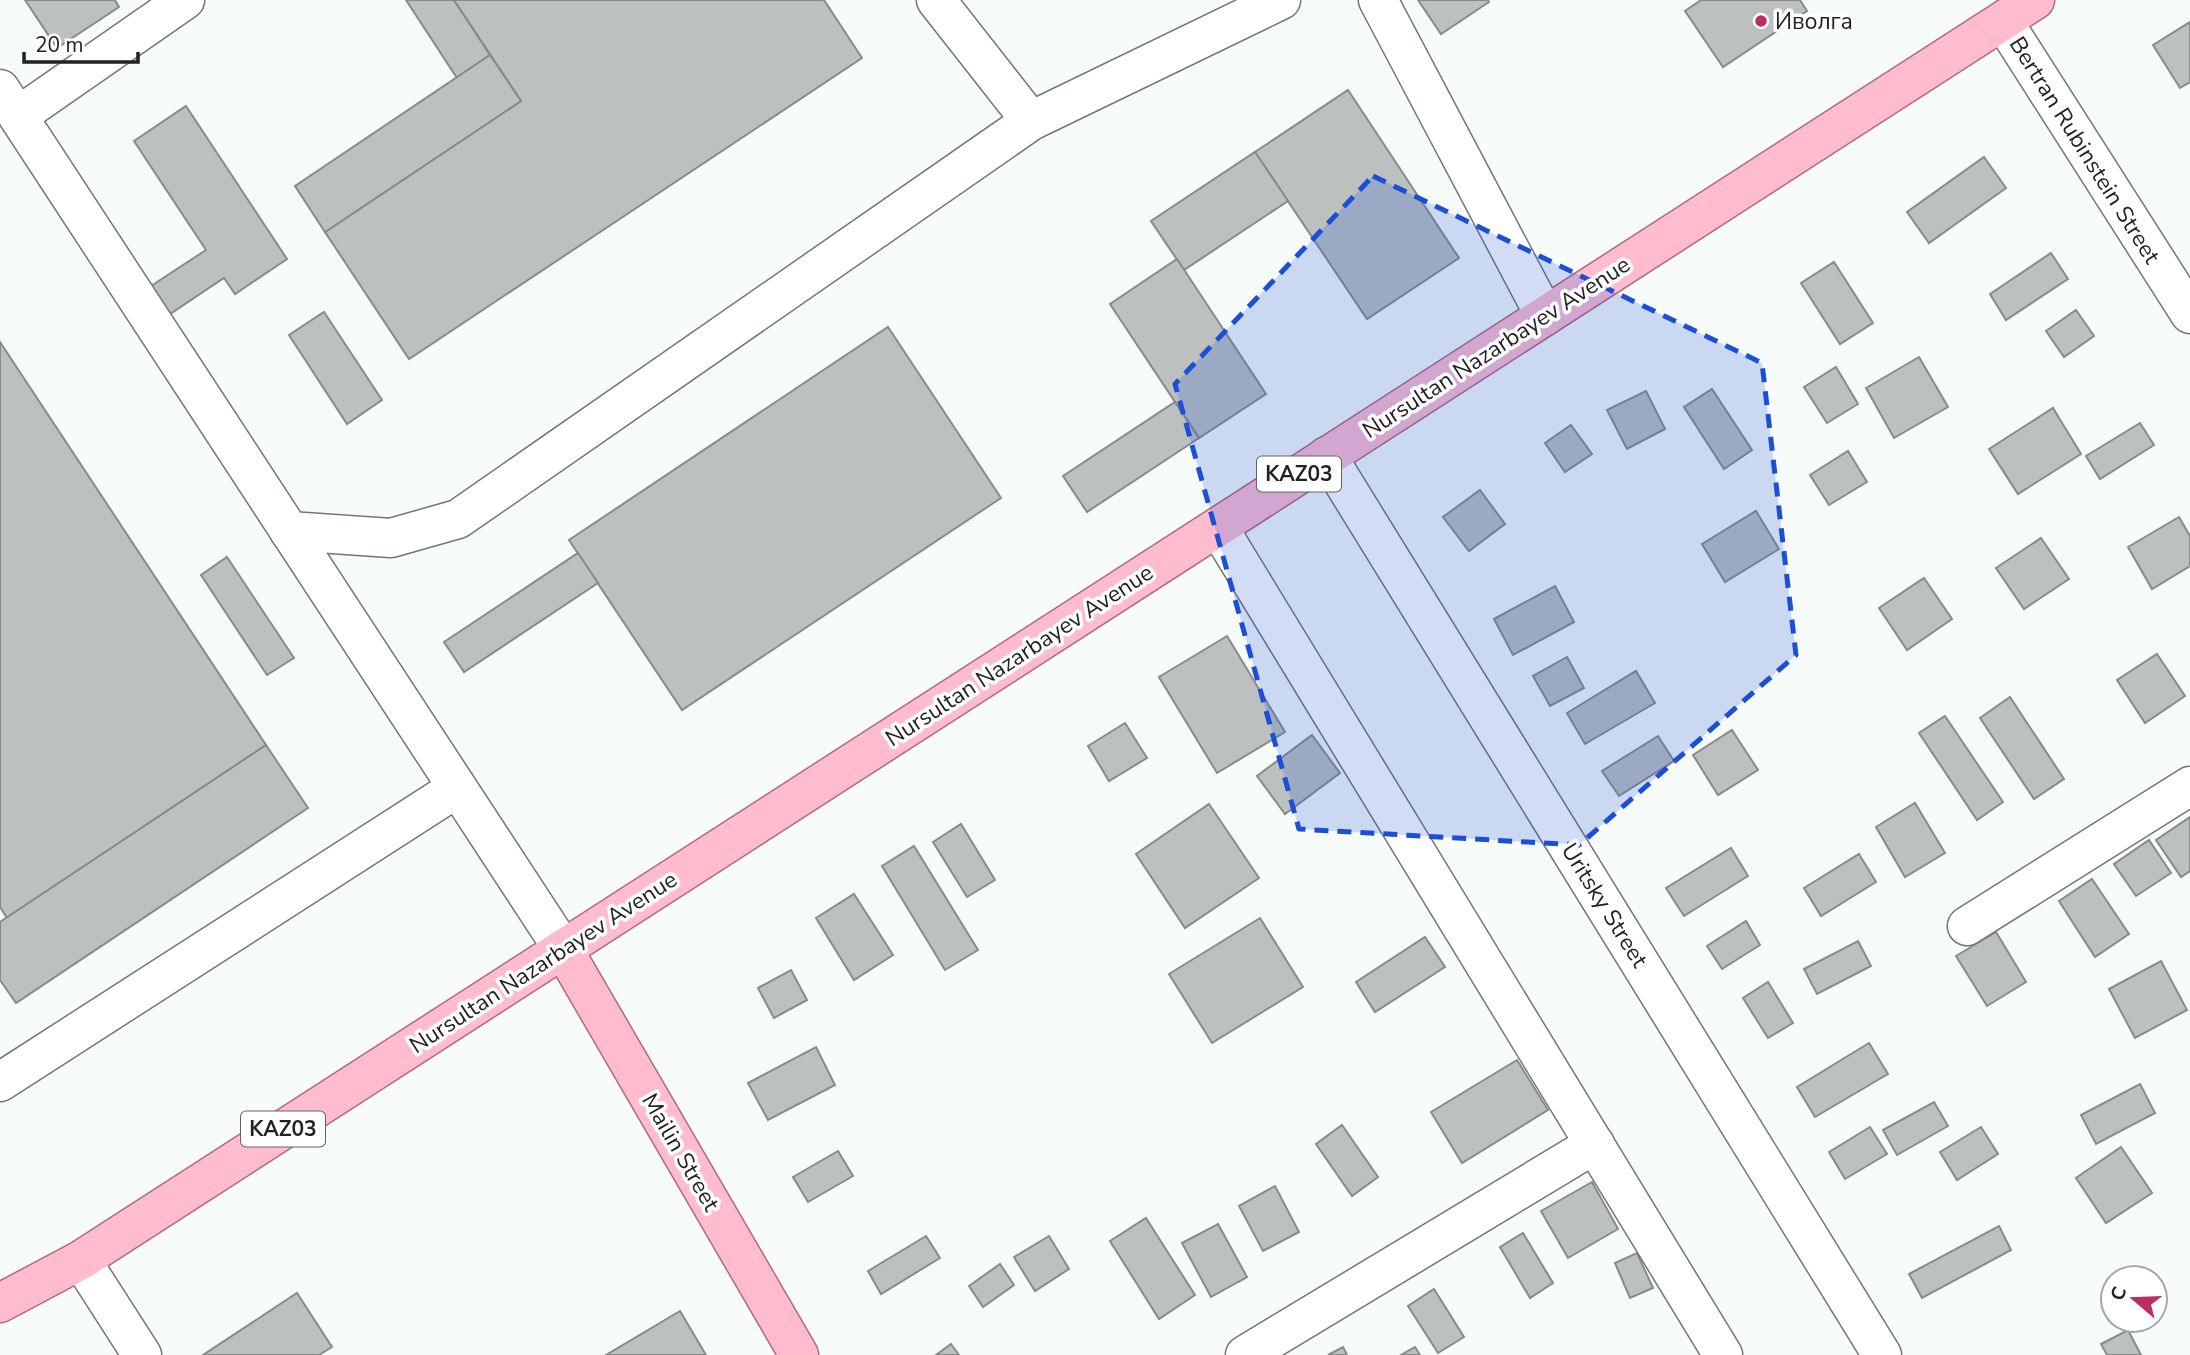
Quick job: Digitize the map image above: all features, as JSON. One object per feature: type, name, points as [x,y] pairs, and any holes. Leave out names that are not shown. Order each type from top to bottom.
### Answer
[{"type":"main road","name":"Nursultan Nazarbayev Avenue","points":[[0,1303],[81,1259],[2035,0]]},
{"type":"main road","name":"Mailin Street","points":[[562,949],[789,1352]]},
{"type":"street","points":[[185,0],[9,102],[562,949]]},
{"type":"street","points":[[936,0],[1031,121]]},
{"type":"street","points":[[289,531],[391,538],[458,519],[1031,121],[1281,0]]},
{"type":"street","points":[[1378,0],[1545,316]]},
{"type":"street","name":"Bertran Rubinstein Street","points":[[2003,21],[2190,314]]},
{"type":"street","name":"Uritsky Street","points":[[1327,456],[1882,1355]]},
{"type":"street","points":[[1218,527],[1723,1355]]},
{"type":"street","points":[[1967,926],[2190,786]]},
{"type":"street","points":[[0,1082],[457,788]]},
{"type":"street","points":[[1245,1355],[1595,1144]]},
{"type":"street","points":[[81,1259],[142,1355]]},
{"type":"highlighted area","points":[[1373,176],[1762,363],[1796,655],[1579,845],[1299,829],[1175,384]]},
{"type":"building","points":[[25,0],[115,0],[119,7],[57,48]]},
{"type":"building","points":[[406,0],[454,0],[490,55],[457,78]]},
{"type":"building","points":[[454,0],[824,0],[862,58],[409,359],[325,232],[521,101]]},
{"type":"building","points":[[1418,0],[1488,0],[1489,2],[1441,34]]},
{"type":"building","points":[[1701,0],[1800,0],[1807,11],[1723,67],[1685,11]]},
{"type":"building","points":[[2190,22],[2190,82],[2180,88],[2153,45]]},
{"type":"building","points":[[490,55],[521,101],[325,232],[295,186]]},
{"type":"building","points":[[1348,90],[1459,258],[1367,319],[1255,152]]},
{"type":"building","points":[[186,106],[287,259],[235,294],[224,278],[170,314],[151,286],[206,250],[134,141]]},
{"type":"building","points":[[1255,152],[1288,201],[1184,270],[1151,221]]},
{"type":"building","points":[[1984,157],[2006,188],[1929,243],[1907,212]]},
{"type":"building","points":[[2051,253],[2068,279],[2006,320],[1990,294]]},
{"type":"building","points":[[1177,259],[1266,394],[1199,438],[1110,304]]},
{"type":"building","points":[[1834,262],[1873,323],[1840,344],[1801,283]]},
{"type":"building","points":[[2076,310],[2094,336],[2064,357],[2046,331]]},
{"type":"building","points":[[324,312],[382,400],[347,424],[289,335]]},
{"type":"building","points":[[888,327],[1001,498],[682,710],[569,540]]},
{"type":"building","points":[[0,342],[266,745],[7,918],[0,907]]},
{"type":"building","points":[[1919,357],[1948,407],[1894,438],[1866,388]]},
{"type":"building","points":[[1836,367],[1858,404],[1827,423],[1804,387]]},
{"type":"building","points":[[1712,389],[1752,450],[1724,469],[1684,407]]},
{"type":"building","points":[[1646,391],[1665,429],[1627,449],[1607,410]]},
{"type":"building","points":[[1175,402],[1199,438],[1087,512],[1063,476]]},
{"type":"building","points":[[2053,408],[2081,454],[2018,494],[1989,449]]},
{"type":"building","points":[[2140,423],[2154,445],[2100,479],[2086,456]]},
{"type":"building","points":[[1571,425],[1592,454],[1565,472],[1545,443]]},
{"type":"building","points":[[1848,451],[1867,482],[1829,505],[1810,475]]},
{"type":"building","points":[[1480,490],[1505,524],[1469,551],[1443,517]]},
{"type":"building","points":[[1756,511],[1779,549],[1725,582],[1702,544]]},
{"type":"building","points":[[2179,517],[2190,536],[2190,566],[2152,589],[2128,547]]},
{"type":"building","points":[[2041,538],[2069,579],[2024,609],[1996,568]]},
{"type":"building","points":[[578,553],[598,583],[464,672],[444,642]]},
{"type":"building","points":[[227,557],[294,658],[267,675],[201,575]]},
{"type":"building","points":[[1924,578],[1952,619],[1907,650],[1879,608]]},
{"type":"building","points":[[1555,586],[1574,622],[1513,655],[1494,619]]},
{"type":"building","points":[[1227,636],[1285,732],[1217,773],[1159,677]]},
{"type":"building","points":[[2157,654],[2185,696],[2145,723],[2117,680]]},
{"type":"building","points":[[1567,657],[1584,688],[1550,706],[1533,676]]},
{"type":"building","points":[[1636,671],[1655,703],[1585,744],[1567,713]]},
{"type":"building","points":[[2010,697],[2064,779],[2034,799],[1980,718]]},
{"type":"building","points":[[1945,716],[2003,802],[1977,820],[1919,733]]},
{"type":"building","points":[[1125,723],[1147,758],[1109,781],[1088,746]]},
{"type":"building","points":[[1732,730],[1758,770],[1718,795],[1693,755]]},
{"type":"building","points":[[1312,735],[1340,773],[1285,814],[1257,776]]},
{"type":"building","points":[[1658,736],[1674,761],[1619,796],[1602,771]]},
{"type":"building","points":[[266,745],[308,808],[16,1003],[0,980],[0,922]]},
{"type":"building","points":[[1915,803],[1945,853],[1905,877],[1876,827]]},
{"type":"building","points":[[1209,804],[1259,878],[1185,928],[1136,854]]},
{"type":"building","points":[[2190,817],[2190,871],[2181,877],[2156,840]]},
{"type":"building","points":[[961,824],[995,880],[967,897],[933,842]]},
{"type":"building","points":[[2149,840],[2171,873],[2136,896],[2114,864]]},
{"type":"building","points":[[914,846],[978,950],[945,970],[882,866]]},
{"type":"building","points":[[1731,848],[1748,876],[1684,916],[1666,888]]},
{"type":"building","points":[[1859,854],[1876,882],[1821,916],[1804,888]]},
{"type":"building","points":[[2092,879],[2129,934],[2095,957],[2059,901]]},
{"type":"building","points":[[854,894],[893,955],[854,980],[816,918]]},
{"type":"building","points":[[1260,918],[1303,987],[1212,1043],[1169,974]]},
{"type":"building","points":[[1746,921],[1760,945],[1722,969],[1707,946]]},
{"type":"building","points":[[1996,932],[2026,982],[1987,1006],[1956,956]]},
{"type":"building","points":[[1425,937],[1445,967],[1375,1012],[1356,982]]},
{"type":"building","points":[[1858,941],[1871,966],[1817,994],[1804,969]]},
{"type":"building","points":[[2161,961],[2187,1010],[2135,1038],[2109,989]]},
{"type":"building","points":[[791,970],[807,1000],[774,1018],[758,988]]},
{"type":"building","points":[[1768,982],[1793,1023],[1768,1038],[1743,998]]},
{"type":"building","points":[[1869,1043],[1888,1074],[1815,1117],[1797,1087]]},
{"type":"building","points":[[816,1047],[835,1085],[768,1120],[748,1083]]},
{"type":"building","points":[[1517,1060],[1548,1110],[1462,1163],[1431,1112]]},
{"type":"building","points":[[2140,1084],[2155,1113],[2096,1144],[2081,1115]]},
{"type":"building","points":[[1934,1102],[1948,1126],[1897,1155],[1883,1130]]},
{"type":"building","points":[[1342,1125],[1378,1177],[1352,1196],[1316,1144]]},
{"type":"building","points":[[1870,1127],[1887,1154],[1845,1179],[1829,1152]]},
{"type":"building","points":[[1981,1127],[1998,1154],[1957,1180],[1940,1152]]},
{"type":"building","points":[[2121,1147],[2152,1193],[2106,1223],[2076,1178]]},
{"type":"building","points":[[838,1151],[853,1176],[808,1202],[793,1177]]},
{"type":"building","points":[[1592,1182],[1618,1229],[1568,1258],[1541,1211]]},
{"type":"building","points":[[1275,1186],[1299,1232],[1263,1251],[1239,1206]]},
{"type":"building","points":[[1146,1218],[1195,1295],[1159,1319],[1110,1241]]},
{"type":"building","points":[[1218,1224],[1247,1277],[1211,1297],[1182,1243]]},
{"type":"building","points":[[1999,1226],[2011,1250],[1922,1298],[1909,1274]]},
{"type":"building","points":[[1523,1233],[1553,1283],[1530,1298],[1500,1247]]},
{"type":"building","points":[[926,1236],[940,1258],[881,1294],[868,1271]]},
{"type":"building","points":[[1049,1236],[1069,1269],[1035,1291],[1014,1257]]},
{"type":"building","points":[[1637,1253],[1653,1288],[1630,1298],[1615,1263]]},
{"type":"building","points":[[1000,1264],[1014,1285],[983,1307],[969,1286]]},
{"type":"building","points":[[1434,1289],[1464,1337],[1438,1353],[1408,1306]]},
{"type":"building","points":[[297,1293],[332,1347],[319,1355],[203,1355]]},
{"type":"building","points":[[680,1311],[706,1355],[606,1355]]},
{"type":"building","points":[[2120,1334],[2130,1334],[2141,1355],[2107,1355],[2101,1344]]},
{"type":"building","points":[[951,1344],[959,1355],[936,1355]]},
{"type":"building","points":[[1343,1347],[1347,1355],[1328,1355]]},
{"type":"building","points":[[1415,1347],[1420,1355],[1401,1355]]},
{"type":"place","name":"Иволга","points":[[1761,21]]}]
